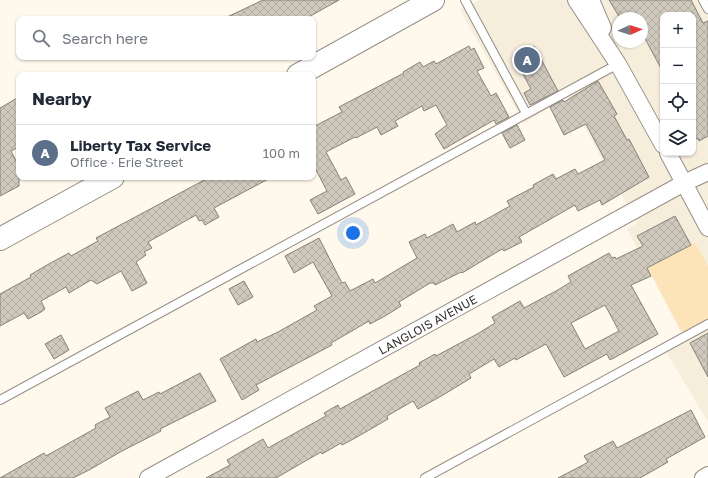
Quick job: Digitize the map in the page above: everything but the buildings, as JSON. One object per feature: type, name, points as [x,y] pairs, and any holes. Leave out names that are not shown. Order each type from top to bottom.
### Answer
[{"type":"street","points":[[303,72],[434,0]]},
{"type":"street","points":[[576,0],[618,64],[660,139]]},
{"type":"street","points":[[591,0],[618,64]]},
{"type":"street","points":[[670,156],[708,228]]},
{"type":"street","name":"LANGLOIS AVENUE","points":[[148,478],[684,183],[708,172]]},
{"type":"street","points":[[0,239],[108,180]]},
{"type":"street","points":[[703,478],[708,475]]},
{"type":"lane","points":[[465,0],[526,113]]},
{"type":"lane","points":[[703,0],[708,9]]},
{"type":"lane","points":[[0,400],[618,64]]},
{"type":"lane","points":[[425,478],[708,324]]},
{"type":"shaded area","points":[[480,0],[705,0],[708,5],[708,422],[664,348],[684,337],[627,229],[637,223],[568,97],[524,123],[460,10]]},
{"type":"shaded area","points":[[695,243],[708,266],[708,324],[684,337],[648,268]]},
{"type":"place","name":"Liberty Tax Service","points":[[527,60]]}]
